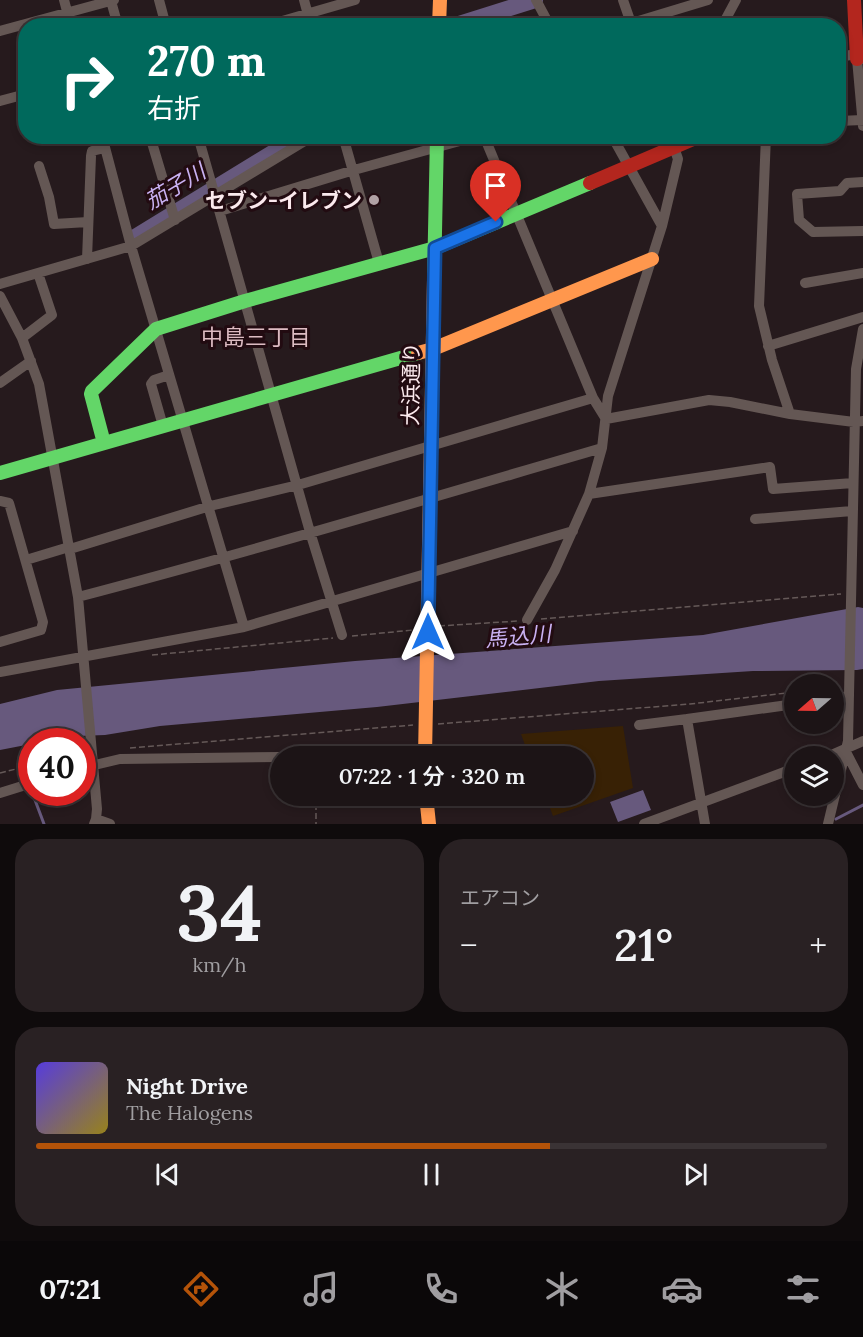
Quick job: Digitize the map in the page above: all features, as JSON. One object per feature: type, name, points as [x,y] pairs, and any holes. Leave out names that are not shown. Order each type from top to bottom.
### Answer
[{"type":"street","points":[[64,0],[69,18]]},
{"type":"street","points":[[48,18],[112,0],[116,18]]},
{"type":"street","points":[[159,0],[164,18]]},
{"type":"street","points":[[304,0],[309,18]]},
{"type":"street","points":[[294,18],[355,0]]},
{"type":"street","points":[[439,18],[440,0]]},
{"type":"street","points":[[536,0],[546,18]]},
{"type":"street","points":[[623,0],[627,18]]},
{"type":"street","points":[[650,18],[708,0]]},
{"type":"street","points":[[726,18],[736,0]]},
{"type":"street","points":[[846,120],[863,119],[854,0]]},
{"type":"street","points":[[0,32],[18,27]]},
{"type":"street","points":[[0,101],[18,96]]},
{"type":"street","points":[[104,144],[131,246],[182,421],[210,506],[244,627]]},
{"type":"street","points":[[152,144],[175,220]]},
{"type":"street","points":[[200,144],[341,636]]},
{"type":"street","points":[[0,284],[131,246],[300,144]]},
{"type":"street","points":[[346,144],[379,263]]},
{"type":"street","points":[[220,211],[431,144]]},
{"type":"street","name":"大浜通り","points":[[426,746],[437,144]]},
{"type":"street","points":[[487,144],[592,398],[606,419]]},
{"type":"street","points":[[617,144],[662,226]]},
{"type":"street","points":[[104,443],[92,391],[156,328],[435,248],[629,166],[668,144]]},
{"type":"street","points":[[527,620],[555,570],[589,494],[602,448],[608,396],[662,226],[678,159],[673,144]]},
{"type":"street","points":[[766,144],[759,306],[768,346],[790,414]]},
{"type":"street","points":[[87,259],[91,156],[92,152],[105,148]]},
{"type":"street","points":[[39,166],[49,197],[54,224],[88,222]]},
{"type":"street","points":[[863,182],[847,183],[840,191],[797,194],[799,220],[813,232],[863,231]]},
{"type":"street","points":[[0,473],[433,349],[652,259]]},
{"type":"street","points":[[22,338],[52,315],[38,273]]},
{"type":"street","points":[[805,283],[863,273]]},
{"type":"street","points":[[0,296],[22,338],[39,384],[78,597],[90,728]]},
{"type":"street","points":[[768,346],[863,317]]},
{"type":"street","points":[[828,824],[848,741],[850,594],[857,536],[852,511],[859,421],[856,369],[863,329]]},
{"type":"street","points":[[0,383],[31,361]]},
{"type":"street","points":[[163,426],[152,384],[154,380],[169,375]]},
{"type":"street","points":[[26,560],[210,506],[298,485],[592,398]]},
{"type":"street","points":[[606,419],[709,400],[790,414],[859,421]]},
{"type":"street","points":[[78,597],[224,559],[602,448]]},
{"type":"street","points":[[589,494],[770,467],[773,489],[853,483]]},
{"type":"street","points":[[0,501],[9,503],[43,626],[41,630],[0,642]]},
{"type":"street","points":[[755,519],[852,511]]},
{"type":"street","points":[[0,672],[84,660],[244,627],[573,531]]},
{"type":"street","points":[[844,694],[849,692]]},
{"type":"street","points":[[639,725],[784,705]]},
{"type":"street","points":[[687,718],[705,824]]},
{"type":"street","points":[[845,750],[863,741]]},
{"type":"street","points":[[845,750],[863,785]]},
{"type":"street","points":[[96,764],[120,759],[270,757]]},
{"type":"street","points":[[644,824],[784,772]]},
{"type":"street","points":[[0,793],[18,787]]},
{"type":"street","points":[[96,803],[95,821],[110,824]]},
{"type":"street","points":[[427,806],[429,824]]},
{"type":"path","points":[[147,655],[341,636],[428,631],[438,626],[850,594]]},
{"type":"path","points":[[0,773],[18,768]]},
{"type":"path","points":[[316,806],[316,824]]},
{"type":"shaded area","points":[[858,607],[863,608],[863,669],[753,671],[599,681],[377,707],[160,726],[105,735],[96,735],[96,728],[18,728],[18,747],[0,750],[0,704],[57,690],[355,661],[703,635]]},
{"type":"shaded area","points":[[623,726],[633,788],[594,802],[594,746],[525,746],[521,734]]},
{"type":"shaded area","points":[[643,790],[651,810],[618,822],[610,802]]},
{"type":"shaded area","points":[[549,806],[582,806],[553,816]]},
{"type":"waterway","name":"茄子川","points":[[478,18],[535,0]]},
{"type":"waterway","name":"茄子川","points":[[135,237],[287,144]]},
{"type":"waterway","points":[[836,819],[863,805]]},
{"type":"waterway","points":[[37,806],[44,824]]},
{"type":"traffic: fast","points":[[434,280],[437,144]]},
{"type":"traffic: fast","points":[[104,443],[92,391],[156,329],[245,301],[435,248],[590,183]]},
{"type":"traffic: fast","points":[[0,473],[418,353]]},
{"type":"traffic: slow","points":[[439,18],[440,0]]},
{"type":"traffic: slow","points":[[418,353],[433,349],[652,259]]},
{"type":"traffic: slow","points":[[425,746],[434,280]]},
{"type":"traffic: slow","points":[[427,806],[429,824]]},
{"type":"traffic: jam","points":[[854,0],[857,59]]},
{"type":"traffic: jam","points":[[590,183],[681,144]]},
{"type":"place","name":"セブン-イレブン","points":[[374,200]]},
{"type":"district","name":"中島三丁目","points":[[256,337]]},
{"type":"route","points":[[428,632],[435,248],[496,222]]},
{"type":"water label","name":"馬込川","points":[[518,636]]}]
